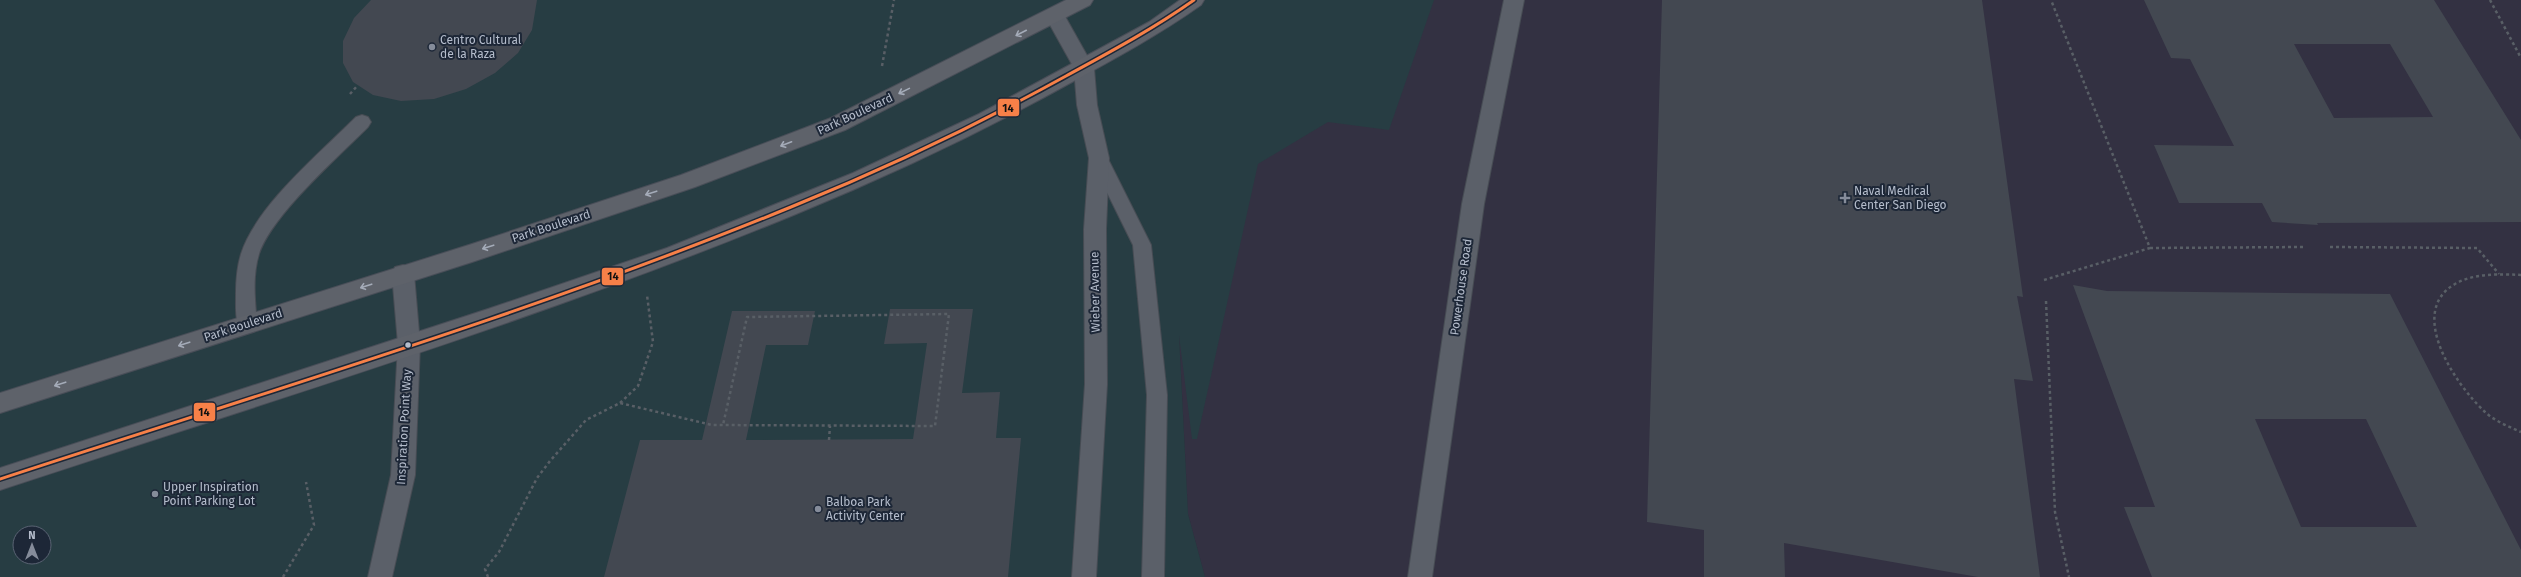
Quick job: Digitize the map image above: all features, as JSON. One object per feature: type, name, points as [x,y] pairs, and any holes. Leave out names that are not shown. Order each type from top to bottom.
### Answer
[{"type":"main road","name":"Park Boulevard","points":[[0,403],[688,181],[838,124],[1056,16],[1083,0]]},
{"type":"main road","points":[[0,479],[674,255],[853,182],[986,120],[1156,28],[1194,0]]},
{"type":"street","name":"Powerhouse Road","points":[[1420,577],[1473,204],[1514,0]]},
{"type":"street","name":"Wieber Avenue","points":[[1056,16],[1084,68],[1087,105],[1099,158],[1095,229],[1096,384],[1084,577]]},
{"type":"street","name":"Inspiration Point Way","points":[[380,577],[403,476],[409,344],[403,274]]},
{"type":"lane","points":[[247,324],[245,290],[250,253],[262,227],[362,122]]},
{"type":"lane","points":[[1099,158],[1142,246],[1157,395],[1153,577]]},
{"type":"path","points":[[882,69],[894,0]]},
{"type":"path","points":[[2051,0],[2150,248]]},
{"type":"path","points":[[2490,0],[2521,58]]},
{"type":"path","points":[[2044,280],[2150,248],[2304,247]]},
{"type":"path","points":[[2330,247],[2477,248],[2499,274]]},
{"type":"path","points":[[2521,275],[2499,274],[2472,278],[2450,287],[2439,301],[2434,318],[2439,346],[2457,381],[2485,412],[2521,432]]},
{"type":"path","points":[[488,577],[485,569],[499,552],[537,478],[586,420],[620,403],[638,386],[653,342],[647,295]]},
{"type":"path","points":[[2046,301],[2055,512],[2069,577]]},
{"type":"path","points":[[620,403],[712,425],[935,426],[949,314],[747,317],[723,425]]},
{"type":"path","points":[[829,440],[830,426]]},
{"type":"path","points":[[283,577],[314,524],[306,482]]},
{"type":"shaded area","name":"Naval Medical Center San Diego","points":[[1275,0],[2521,0],[2521,577],[1205,577],[1188,514],[1177,293]]},
{"type":"green space","points":[[0,0],[1434,0],[1389,130],[1328,122],[1258,164],[1197,439],[1192,439],[1179,335],[1188,514],[1205,577],[0,577]]},
{"type":"building","name":"Centro Cultural de la Raza","points":[[371,0],[537,0],[532,30],[518,53],[495,73],[466,89],[434,99],[401,101],[373,95],[353,82],[343,63],[343,41],[354,18]]},
{"type":"building","points":[[1662,0],[1982,0],[2023,297],[2017,296],[2033,381],[2014,379],[2040,577],[1978,577],[1784,543],[1785,577],[1704,577],[1704,530],[1647,522]]},
{"type":"building","points":[[2144,0],[2434,0],[2521,140],[2521,222],[2317,223],[2318,225],[2272,222],[2262,203],[2179,203],[2154,145],[2234,146],[2190,59],[2171,58]],"holes":[[[2294,44],[2390,44],[2433,117],[2334,118]]]},
{"type":"building","points":[[2073,285],[2107,291],[2390,294],[2521,550],[2521,577],[2152,577],[2124,507],[2155,507]],"holes":[[[2255,419],[2366,419],[2417,527],[2301,527]]]},
{"type":"building","name":"Balboa Park Activity Center","points":[[890,309],[973,309],[962,393],[1000,392],[996,438],[1021,438],[1008,577],[604,577],[640,440],[702,440],[732,311],[815,311],[808,345],[766,345],[746,440],[913,439],[927,343],[884,344]]},
{"type":"transit line","name":"14","points":[[0,479],[488,319],[674,255],[860,179],[986,120],[1156,27],[1194,0]]},
{"type":"place","name":"Centro Cultural de la Raza","points":[[432,47]]},
{"type":"place","name":"Naval Medical Center San Diego","points":[[1845,198]]},
{"type":"place","name":"Upper Inspiration Point Parking Lot","points":[[155,494]]},
{"type":"place","name":"Balboa Park Activity Center","points":[[818,509]]}]
